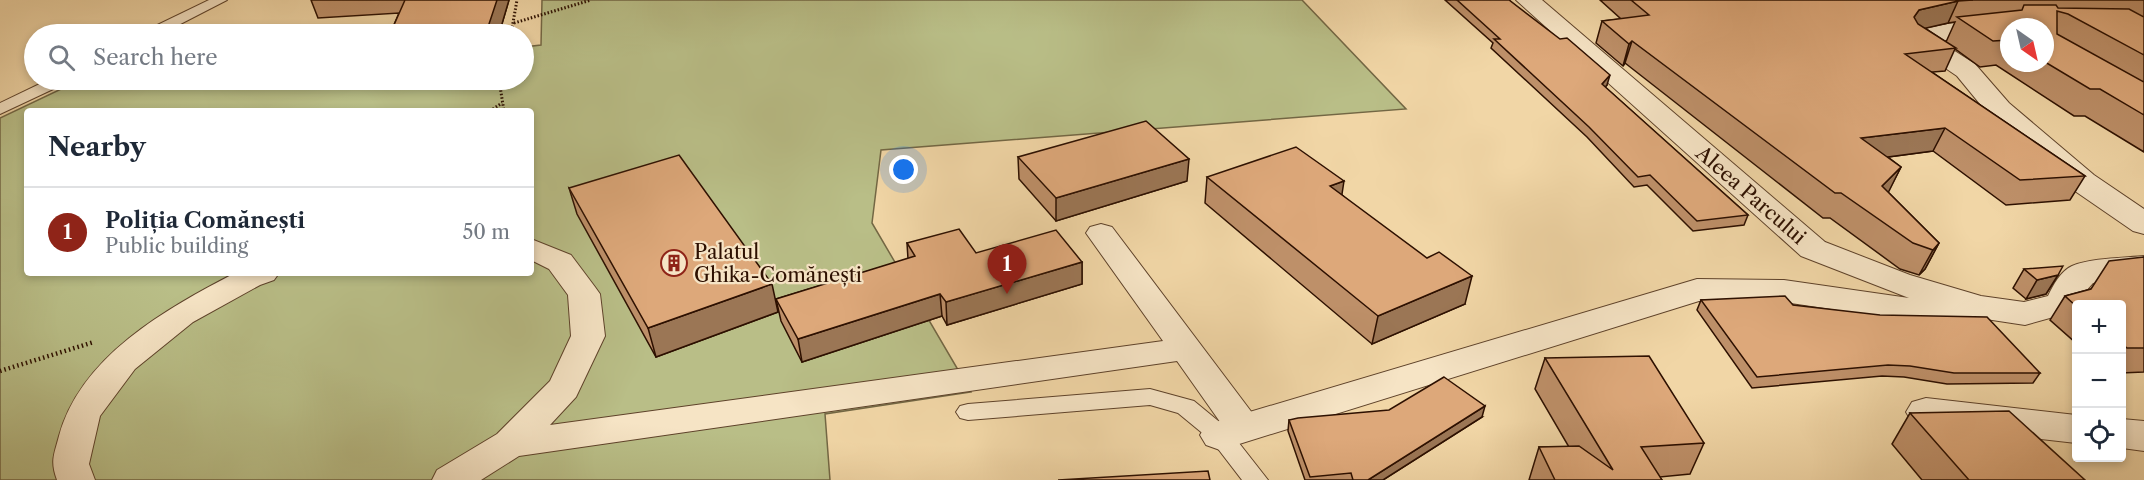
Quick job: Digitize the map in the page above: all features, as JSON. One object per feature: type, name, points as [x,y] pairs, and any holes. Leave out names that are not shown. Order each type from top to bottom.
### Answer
[{"type":"street","name":"Aleea Parcului","points":[[1528,0],[1813,249],[1898,283],[1980,307],[2025,314],[2062,303],[2069,288],[2082,274],[2144,266]]},
{"type":"street","points":[[2000,27],[1933,34],[1919,39],[1966,70],[1999,109],[2083,182],[2144,224]]},
{"type":"street","points":[[1101,233],[1186,349],[1232,431],[1697,290],[1784,291],[1905,309],[1980,307]]},
{"type":"street","points":[[452,480],[510,444],[564,388],[588,336],[585,294],[560,262],[534,249]]},
{"type":"street","points":[[76,480],[70,464],[83,413],[123,362],[181,315],[255,276]]},
{"type":"street","points":[[510,444],[1186,349]]},
{"type":"street","points":[[1926,412],[2072,429]]},
{"type":"street","points":[[2126,434],[2144,436]]},
{"type":"lane","points":[[170,24],[219,0]]},
{"type":"lane","points":[[0,109],[39,90]]},
{"type":"lane","points":[[968,412],[1150,398],[1186,407],[1232,431],[1249,480]]},
{"type":"path","points":[[517,0],[514,23],[591,0]]},
{"type":"path","points":[[500,90],[503,108]]},
{"type":"path","points":[[494,108],[502,103]]},
{"type":"path","points":[[0,371],[102,340]]},
{"type":"green space","points":[[542,0],[1302,0],[1406,109],[881,150],[872,223],[971,392],[825,414],[830,480],[0,480],[0,118],[59,90],[534,90],[534,46],[541,45]]},
{"type":"building","points":[[405,0],[497,0],[489,24],[394,24]]},
{"type":"building","points":[[1457,0],[1509,0],[1560,39],[1567,38],[1610,75],[1602,84],[1748,215],[1697,221],[1650,175],[1638,177],[1589,127],[1494,39],[1500,39]]},
{"type":"building","points":[[1631,0],[1973,0],[1919,10],[1914,17],[1918,24],[1956,48],[1905,54],[2085,176],[2020,180],[1945,128],[1861,138],[1901,167],[1882,186],[1939,243],[1933,250],[1913,243],[1841,193],[1835,193],[1632,41],[1629,44],[1602,21],[1649,15]]},
{"type":"building","points":[[2024,5],[2129,9],[2144,17],[2144,55],[2068,14],[2057,11],[2057,34],[2144,82],[2144,115],[2100,89],[2090,89],[2054,67],[2054,18],[2000,18],[2000,41],[1993,41],[1957,17],[2022,10]]},
{"type":"building","points":[[1146,121],[1189,159],[1056,198],[1018,157]]},
{"type":"building","points":[[1296,147],[1344,181],[1330,186],[1427,258],[1439,252],[1472,276],[1378,316],[1207,177]]},
{"type":"building","name":"Palatul Ghika-Comănești","points":[[679,155],[772,284],[648,328],[569,188]]},
{"type":"building","points":[[959,229],[976,253],[1056,230],[1082,262],[946,302],[940,294],[798,339],[776,299],[915,256],[907,243]]},
{"type":"building","points":[[2144,257],[2144,348],[2126,347],[2126,300],[2072,300],[2072,302],[2065,296],[2091,289],[2109,261]]},
{"type":"building","points":[[2063,266],[2058,275],[2037,280],[2024,269]]},
{"type":"building","points":[[1785,296],[1793,305],[1880,315],[1987,317],[2040,373],[1954,373],[1888,365],[1757,377],[1701,300]]},
{"type":"building","points":[[1649,356],[1704,443],[1641,447],[1662,480],[1555,480],[1539,447],[1579,446],[1613,470],[1545,358]]},
{"type":"building","points":[[1444,377],[1485,406],[1368,480],[1353,480],[1351,473],[1310,477],[1289,420],[1389,410]]},
{"type":"building","points":[[2009,411],[2085,480],[1969,480],[1910,413]]},
{"type":"building","points":[[1208,471],[1210,480],[1058,480]]},
{"type":"place","name":"Palatul Ghika-Comănești","points":[[674,263]]},
{"type":"place","name":"Poliția Comănești","points":[[1007,294]]}]
